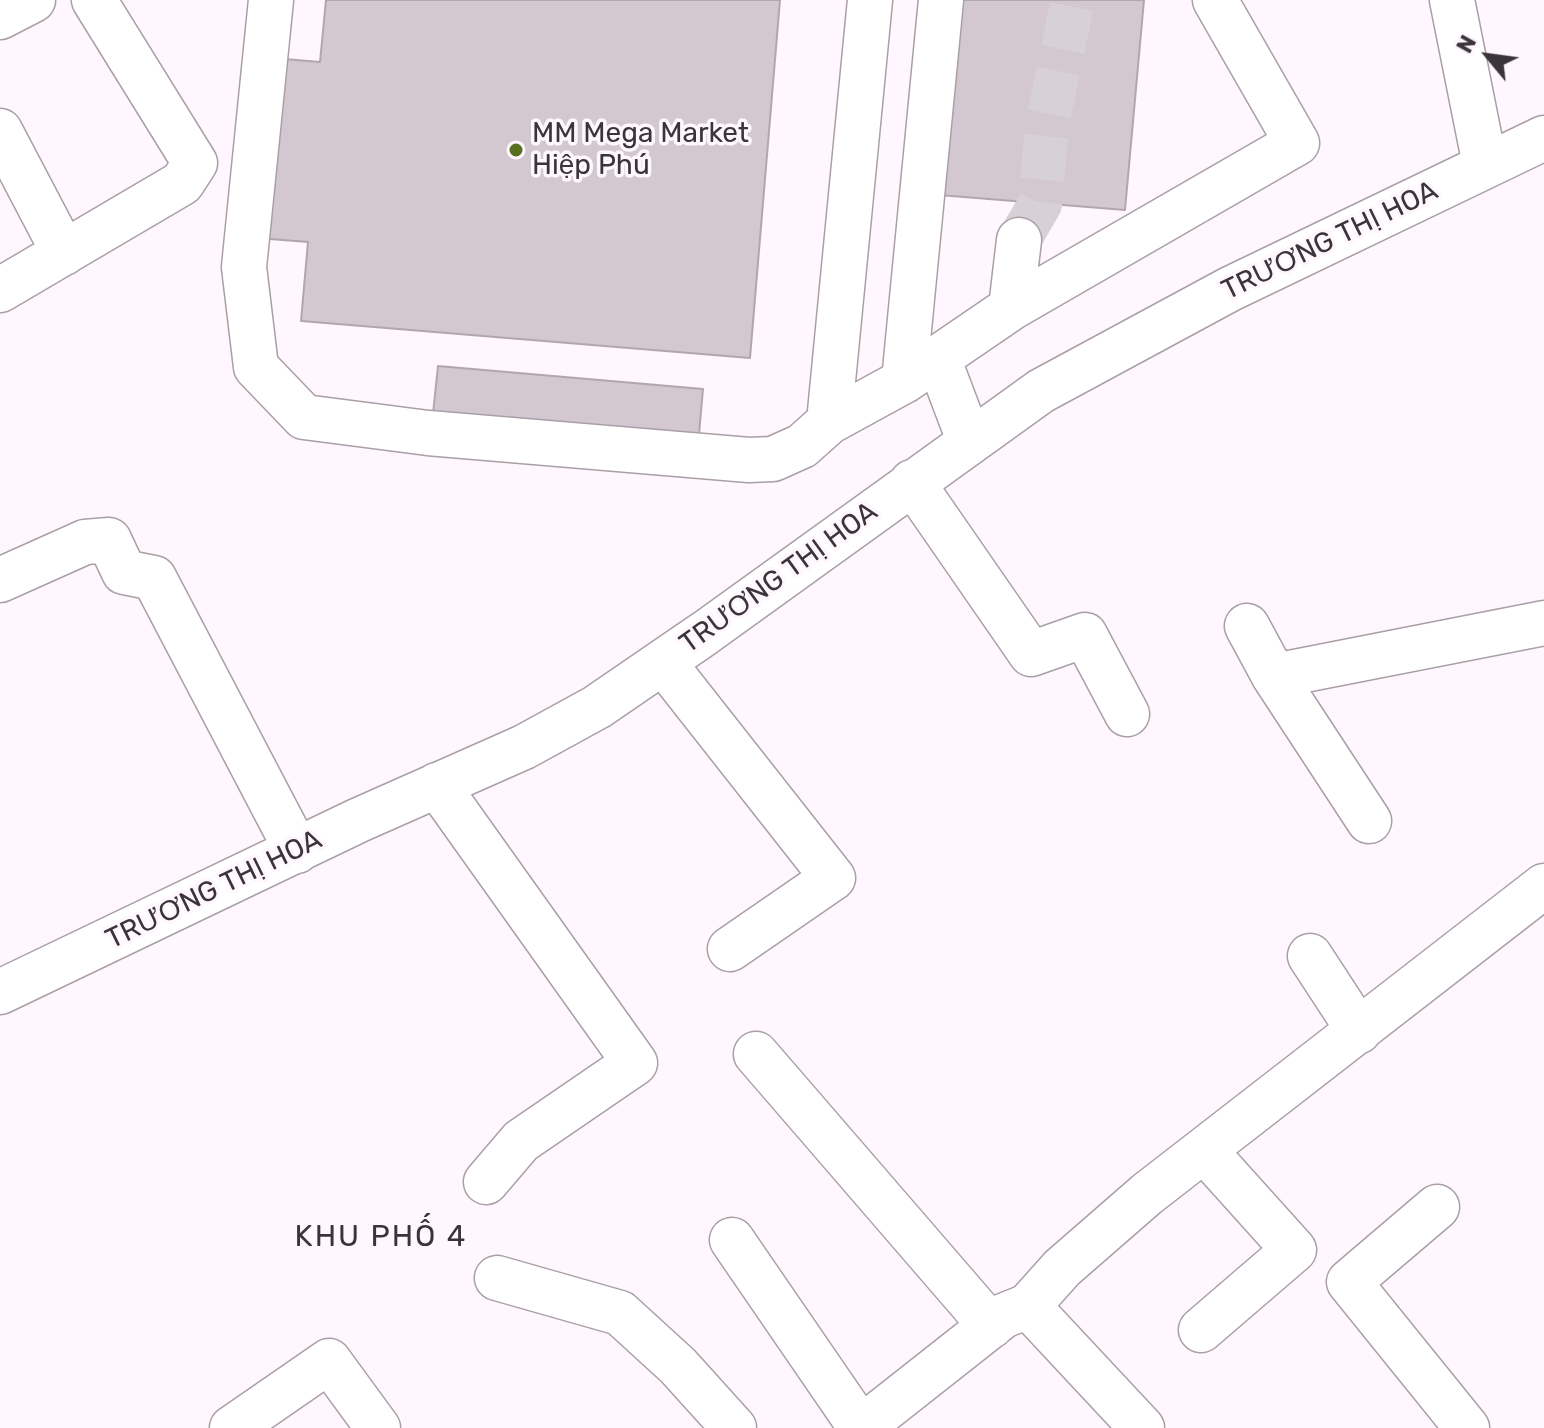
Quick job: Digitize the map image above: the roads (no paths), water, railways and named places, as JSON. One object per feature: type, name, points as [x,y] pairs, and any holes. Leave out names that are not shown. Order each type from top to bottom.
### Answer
[{"type":"street","points":[[0,17],[33,0]]},
{"type":"street","points":[[0,290],[182,183],[195,163],[94,0]]},
{"type":"street","points":[[271,0],[244,267],[256,367],[304,417],[428,433],[749,460],[773,459],[802,446],[829,422],[921,370],[1011,308],[1297,143],[1215,0]]},
{"type":"street","points":[[829,422],[870,0]]},
{"type":"street","points":[[941,0],[921,370],[969,440]]},
{"type":"street","points":[[1452,0],[1485,165]]},
{"type":"street","points":[[0,131],[64,253]]},
{"type":"street","name":"TRƯƠNG THỊ HOA","points":[[0,992],[437,785],[524,747],[597,707],[1041,391],[1204,303],[1544,138]]},
{"type":"street","points":[[1011,308],[1019,240]]},
{"type":"street","points":[[912,482],[1031,654],[1085,635],[1127,714]]},
{"type":"street","points":[[0,580],[85,542],[109,540],[124,572],[154,578],[297,851]]},
{"type":"street","points":[[1274,676],[1544,623]]},
{"type":"street","points":[[1247,626],[1274,676],[1369,821]]},
{"type":"street","points":[[663,662],[833,878],[730,949]]},
{"type":"street","points":[[437,785],[635,1063],[521,1141],[486,1182]]},
{"type":"street","points":[[732,1240],[861,1428],[1010,1316],[1062,1268],[1204,1150],[1544,886]]},
{"type":"street","points":[[1310,956],[1359,1031]]},
{"type":"street","points":[[756,1054],[1010,1316],[1142,1428]]},
{"type":"street","points":[[1201,1330],[1294,1250],[1204,1150]]},
{"type":"street","points":[[1437,1207],[1349,1282],[1467,1428]]},
{"type":"street","points":[[497,1278],[620,1313],[678,1366],[734,1428]]},
{"type":"street","points":[[232,1428],[329,1361],[378,1428]]},
{"type":"tunnel","points":[[1019,240],[1040,204],[1047,125],[1073,0]]},
{"type":"place","name":"MM Mega Market Hiệp Phú","points":[[516,150]]},
{"type":"district","name":"KHU PHỐ 4","points":[[381,1237]]}]
